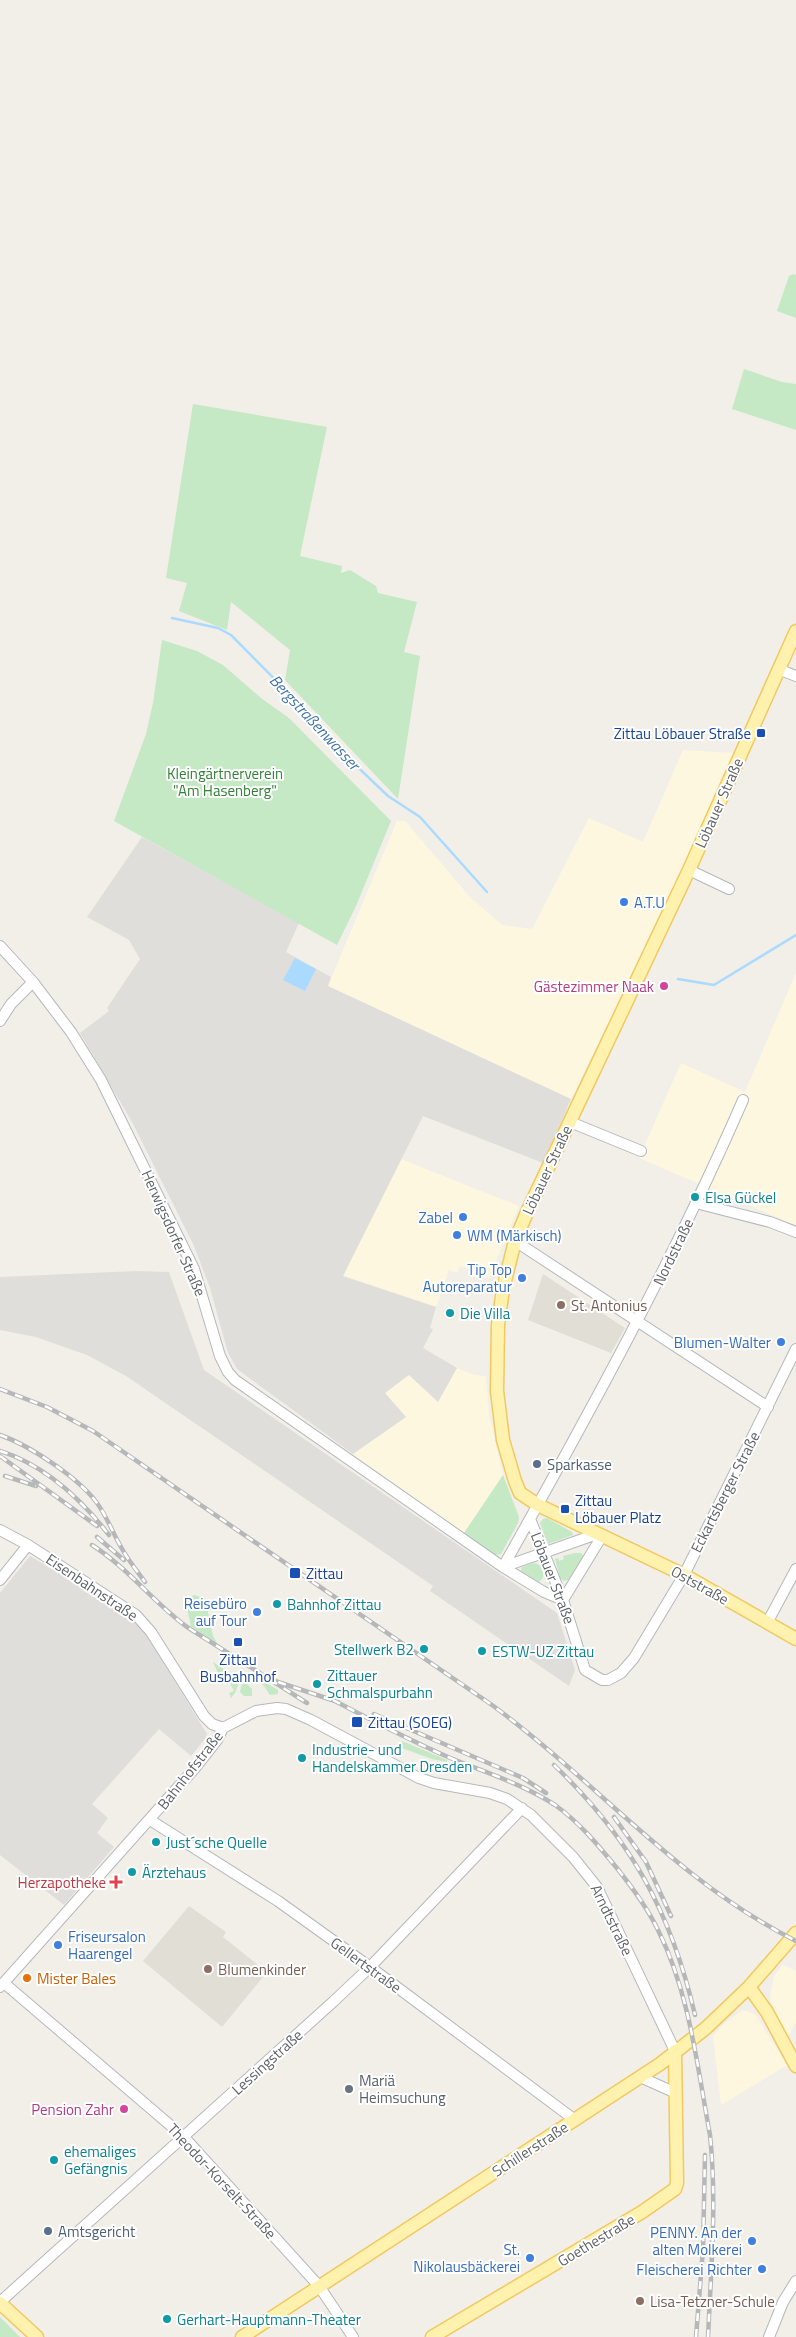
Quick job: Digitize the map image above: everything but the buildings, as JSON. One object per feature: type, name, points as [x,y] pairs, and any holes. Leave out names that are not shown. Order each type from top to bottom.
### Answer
[{"type":"main road","name":"Löbauer Straße","points":[[538,1505],[520,1493],[515,1481],[503,1440],[498,1400],[498,1325],[503,1289],[515,1241],[689,870],[796,631]]},
{"type":"main road","name":"Oststraße","points":[[538,1505],[684,1575],[796,1639]]},
{"type":"main road","name":"Schillerstraße","points":[[242,2337],[640,2078],[706,2028],[749,1987],[796,1934]]},
{"type":"main road","points":[[749,1987],[767,2012],[796,2066]]},
{"type":"main road","name":"Goethestraße","points":[[432,2337],[642,2212],[675,2189],[677,2183],[675,2051]]},
{"type":"main road","points":[[0,2303],[37,2337]]},
{"type":"street","points":[[778,669],[796,676]]},
{"type":"street","points":[[689,870],[729,889]]},
{"type":"street","name":"Herwigsdorfer Straße","points":[[0,946],[32,982],[71,1032],[101,1080],[194,1269],[220,1356],[228,1372],[251,1392],[503,1567],[544,1592],[564,1600]]},
{"type":"street","points":[[0,1021],[11,1004],[32,982]]},
{"type":"street","name":"Nordstraße","points":[[538,1505],[638,1322],[696,1203],[742,1100]]},
{"type":"street","points":[[570,1122],[640,1151]]},
{"type":"street","points":[[696,1203],[770,1222],[796,1232]]},
{"type":"street","points":[[515,1241],[768,1407]]},
{"type":"street","name":"Eckartsberger Straße","points":[[634,1658],[684,1575],[796,1349]]},
{"type":"street","name":"Löbauer Straße","points":[[538,1505],[530,1519],[564,1600],[585,1670],[602,1680],[608,1680],[621,1673],[634,1658]]},
{"type":"street","points":[[503,1567],[530,1519]]},
{"type":"street","name":"Eisenbahnstraße","points":[[0,1530],[28,1544],[143,1621],[204,1716],[212,1724],[223,1728]]},
{"type":"street","points":[[503,1567],[600,1535]]},
{"type":"street","points":[[564,1600],[600,1535]]},
{"type":"street","points":[[0,1580],[28,1544]]},
{"type":"street","points":[[767,1623],[796,1569]]},
{"type":"street","name":"Bahnhofstraße","points":[[2,1985],[195,1768],[217,1740],[223,1728],[256,1712],[267,1709],[286,1709],[311,1720],[419,1778],[434,1783],[490,1792],[507,1798],[522,1808]]},
{"type":"street","name":"Lessingstraße","points":[[0,2303],[370,1967],[522,1808]]},
{"type":"street","name":"Arndtstraße","points":[[522,1808],[573,1857],[597,1887],[675,2051]]},
{"type":"street","name":"Gellertstraße","points":[[150,1820],[244,1878],[370,1967],[575,2120]]},
{"type":"street","name":"Theodor-Korselt-Straße","points":[[2,1985],[184,2137],[319,2286],[353,2337]]},
{"type":"street","points":[[640,2078],[676,2093]]},
{"type":"street","points":[[769,2337],[783,2302],[796,2281]]},
{"type":"shaded area","points":[[683,750],[736,753],[687,862],[571,1099],[328,986],[397,821],[405,821],[470,897],[502,925],[532,929],[589,818],[643,842]]},
{"type":"shaded area","points":[[142,837],[299,923],[286,952],[331,977],[328,986],[571,1099],[543,1163],[423,1116],[343,1276],[436,1307],[430,1328],[433,1329],[423,1348],[457,1368],[438,1402],[409,1375],[385,1393],[406,1417],[353,1454],[237,1369],[228,1353],[210,1288],[194,1246],[132,1122],[80,1033],[109,1011],[107,1008],[140,959],[129,940],[87,917]]},
{"type":"shaded area","points":[[796,973],[795,1225],[639,1158],[681,1063],[745,1092]]},
{"type":"shaded area","points":[[401,1159],[519,1206],[489,1278],[460,1266],[457,1273],[449,1270],[436,1307],[343,1276]]},
{"type":"shaded area","points":[[136,1271],[169,1272],[204,1370],[557,1613],[575,1670],[569,1686],[430,1591],[433,1586],[126,1376],[87,1355],[36,1337],[0,1330],[0,1277]]},
{"type":"shaded area","name":"St. Antonius","points":[[543,1274],[625,1328],[611,1353],[528,1320]]},
{"type":"shaded area","points":[[457,1368],[474,1375],[486,1376],[489,1415],[503,1475],[464,1533],[353,1454],[406,1417],[385,1393],[409,1374],[438,1402]]},
{"type":"shaded area","points":[[30,1556],[126,1613],[140,1625],[207,1734],[191,1756],[159,1729],[92,1804],[108,1818],[97,1833],[114,1847],[64,1905],[0,1855],[0,1593]]},
{"type":"shaded area","name":"Blumenkinder","points":[[189,1906],[226,1932],[223,1937],[267,1972],[222,2027],[143,1961]]},
{"type":"shaded area","points":[[783,1965],[796,1971],[796,2022],[788,2036],[773,2008],[770,1996],[774,1976]]},
{"type":"shaded area","points":[[743,2010],[755,2014],[787,2065],[721,2105],[713,2036],[726,2022]]},
{"type":"green space","points":[[796,275],[796,318],[777,311],[789,276]]},
{"type":"green space","points":[[744,369],[782,382],[796,384],[796,430],[732,409]]},
{"type":"green space","points":[[193,404],[327,427],[300,556],[342,566],[341,573],[350,570],[376,586],[378,593],[417,602],[404,652],[420,656],[398,799],[285,680],[290,650],[231,602],[227,630],[179,611],[187,583],[166,578]]},
{"type":"green space","name":"Kleingärtnerverein \"Am Hasenberg\"","points":[[162,640],[197,651],[223,665],[261,698],[289,718],[391,821],[356,906],[337,945],[114,821],[146,734],[153,703]]},
{"type":"green space","points":[[503,1475],[519,1517],[518,1523],[501,1554],[495,1555],[464,1533]]},
{"type":"green space","points":[[547,1518],[572,1532],[573,1535],[548,1544],[540,1523],[543,1519]]},
{"type":"green space","points":[[581,1553],[584,1556],[568,1580],[564,1581],[560,1578],[555,1559],[558,1558],[559,1561],[564,1559],[563,1556]]},
{"type":"green space","points":[[534,1563],[540,1565],[543,1572],[543,1578],[539,1582],[521,1571],[522,1567]]},
{"type":"green space","points":[[194,1595],[205,1598],[213,1636],[218,1645],[191,1626],[188,1605]]},
{"type":"green space","points":[[213,1662],[240,1680],[231,1698],[229,1693],[234,1691],[224,1671],[218,1673]]},
{"type":"green space","points":[[249,1673],[278,1690],[278,1694],[270,1695],[264,1686]]},
{"type":"green space","points":[[246,1683],[252,1689],[252,1696],[244,1696],[240,1692],[242,1684]]},
{"type":"green space","points":[[402,1741],[447,1760],[447,1762],[432,1759],[399,1747]]},
{"type":"green space","points":[[0,2317],[20,2337],[0,2337]]},
{"type":"water","points":[[295,958],[316,969],[305,991],[283,980]]},
{"type":"waterway","name":"Bergstraßenwasser","points":[[172,618],[218,628],[231,635],[318,723],[324,735],[388,796],[420,817],[487,892]]},
{"type":"waterway","name":"Bergstraßenwasser","points":[[678,979],[714,985],[796,935]]},
{"type":"railway","points":[[0,1389],[47,1407],[93,1431],[492,1705],[713,1890],[753,1917],[796,1941]]},
{"type":"railway","points":[[0,1435],[25,1446],[53,1463],[89,1493],[101,1508],[118,1542],[145,1582]]},
{"type":"railway","points":[[0,1451],[16,1457],[46,1474],[74,1496],[109,1535]]},
{"type":"railway","points":[[0,1456],[97,1526]]},
{"type":"railway","points":[[5,1476],[36,1486]]},
{"type":"railway","points":[[97,1537],[124,1560]]},
{"type":"railway","points":[[92,1545],[117,1564],[187,1627],[307,1703]]},
{"type":"railway","points":[[263,1677],[338,1702]]},
{"type":"railway","points":[[333,1700],[419,1744],[517,1785],[555,1805],[580,1826],[595,1842],[628,1882],[649,1913],[669,1954],[678,1979],[691,2031],[710,2135],[713,2211],[708,2337]]},
{"type":"railway","points":[[374,1714],[523,1778],[546,1793]]},
{"type":"railway","points":[[554,1765],[605,1821],[626,1849],[644,1879],[674,1943],[695,2015]]},
{"type":"railway","points":[[614,1817],[646,1862],[671,1916]]},
{"type":"railway","points":[[696,2337],[703,2249],[705,2155]]},
{"type":"place","name":"Zittau Löbauer Straße","points":[[761,733]]},
{"type":"place","name":"A.T.U","points":[[624,902]]},
{"type":"place","name":"Gästezimmer Naak","points":[[664,986]]},
{"type":"place","name":"Elsa Gückel","points":[[695,1197]]},
{"type":"place","name":"Zabel","points":[[463,1217]]},
{"type":"place","name":"WM (Märkisch)","points":[[457,1235]]},
{"type":"place","name":"Tip Top Autoreparatur","points":[[522,1278]]},
{"type":"place","name":"St. Antonius","points":[[561,1305]]},
{"type":"place","name":"Die Villa","points":[[450,1313]]},
{"type":"place","name":"Blumen-Walter","points":[[781,1342]]},
{"type":"place","name":"Sparkasse","points":[[537,1464]]},
{"type":"place","name":"Zittau Löbauer Platz","points":[[565,1509]]},
{"type":"place","name":"Zittau","points":[[295,1573]]},
{"type":"place","name":"Bahnhof Zittau","points":[[277,1604]]},
{"type":"place","name":"Reisebüro auf Tour","points":[[257,1612]]},
{"type":"place","name":"Zittau Busbahnhof","points":[[238,1642]]},
{"type":"place","name":"Stellwerk B2","points":[[424,1649]]},
{"type":"place","name":"ESTW-UZ Zittau","points":[[482,1651]]},
{"type":"place","name":"Zittauer Schmalspurbahn","points":[[317,1684]]},
{"type":"place","name":"Zittau (SOEG)","points":[[357,1722]]},
{"type":"place","name":"Industrie- und Handelskammer Dresden","points":[[302,1758]]},
{"type":"place","name":"Just´sche Quelle","points":[[156,1842]]},
{"type":"place","name":"Ärztehaus","points":[[132,1872]]},
{"type":"place","name":"Herzapotheke","points":[[116,1882]]},
{"type":"place","name":"Friseursalon Haarengel","points":[[58,1945]]},
{"type":"place","name":"Blumenkinder","points":[[208,1969]]},
{"type":"place","name":"Mister Bales","points":[[27,1978]]},
{"type":"place","name":"Mariä Heimsuchung","points":[[349,2089]]},
{"type":"place","name":"Pension Zahr","points":[[124,2109]]},
{"type":"place","name":"ehemaliges Gefängnis","points":[[54,2160]]},
{"type":"place","name":"Amtsgericht","points":[[48,2231]]},
{"type":"place","name":"PENNY. An der alten Molkerei","points":[[752,2241]]},
{"type":"place","name":"St. Nikolausbäckerei","points":[[530,2258]]},
{"type":"place","name":"Fleischerei Richter","points":[[762,2269]]},
{"type":"place","name":"Lisa-Tetzner-Schule","points":[[640,2301]]},
{"type":"place","name":"Gerhart-Hauptmann-Theater","points":[[167,2319]]}]
